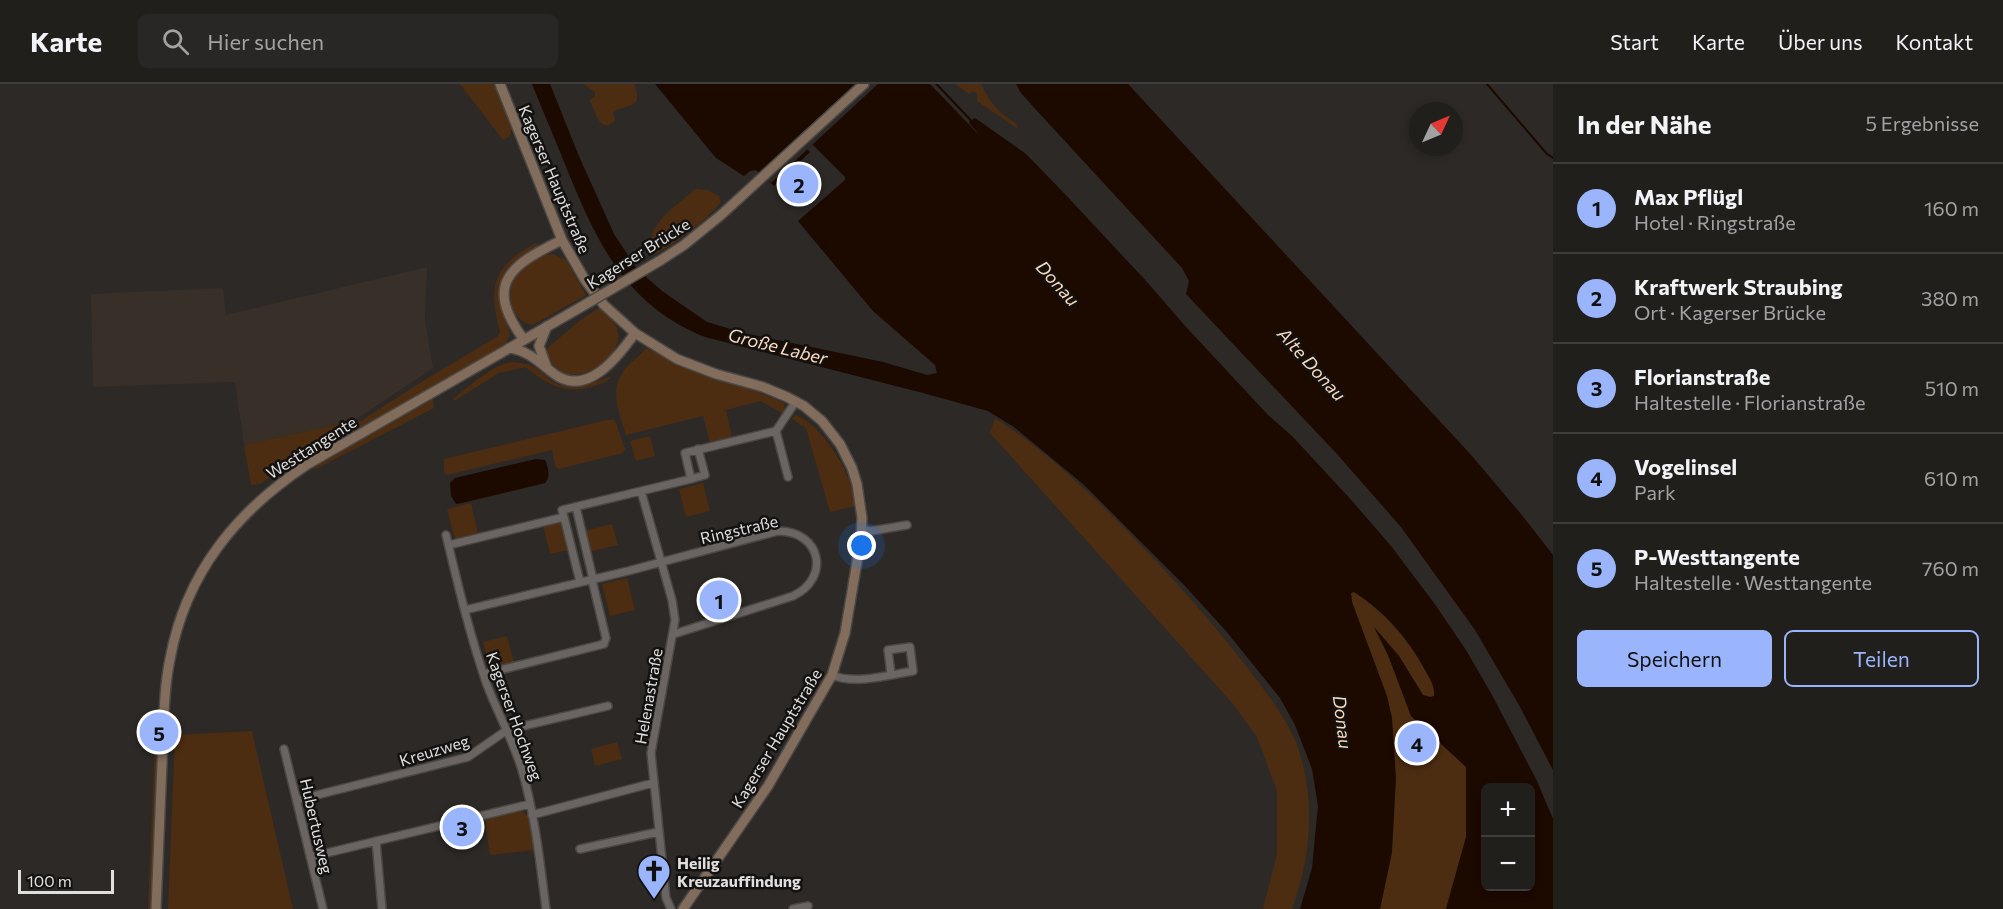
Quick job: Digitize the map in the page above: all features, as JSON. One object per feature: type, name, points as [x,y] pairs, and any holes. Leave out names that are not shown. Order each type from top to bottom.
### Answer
[{"type":"main road","name":"Kagerser Hauptstraße","points":[[500,84],[562,240],[576,268],[592,291],[614,315],[662,351],[694,366],[763,387],[796,401],[812,412],[827,427],[846,454],[858,490],[862,529],[845,633],[832,675],[768,786],[683,909]]},
{"type":"main road","name":"Kagerser Brücke","points":[[547,326],[661,260],[709,226],[864,84]]},
{"type":"main road","points":[[524,340],[506,310],[505,290],[510,273],[525,259],[562,240]]},
{"type":"main road","points":[[547,326],[539,346],[547,368]]},
{"type":"main road","name":"Westtangente","points":[[156,909],[167,682],[176,634],[193,588],[220,542],[238,521],[270,491],[309,464],[547,326]]},
{"type":"main road","points":[[509,348],[527,352],[538,363],[562,378],[571,380],[590,378],[606,369],[635,333]]},
{"type":"street","points":[[691,478],[685,453],[776,431],[796,401]]},
{"type":"street","points":[[776,431],[788,477]]},
{"type":"street","points":[[579,582],[562,510],[705,475],[698,449]]},
{"type":"street","name":"Helenastraße","points":[[641,491],[674,609],[674,634],[651,753],[666,898],[671,909]]},
{"type":"street","points":[[484,674],[604,644],[606,638],[576,507]]},
{"type":"street","points":[[449,545],[564,517]]},
{"type":"street","points":[[862,529],[871,531],[907,525]]},
{"type":"street","name":"Ringstraße","points":[[661,561],[778,531],[786,531],[804,538],[814,551],[816,560],[813,577],[803,592],[674,634]]},
{"type":"street","name":"Kagerser Hochweg","points":[[446,535],[484,674],[521,766],[532,815],[546,909]]},
{"type":"street","points":[[465,610],[661,561]]},
{"type":"street","points":[[832,675],[844,680],[891,674],[913,671],[910,648],[888,650],[891,674]]},
{"type":"street","name":"Kreuzweg","points":[[297,800],[468,757],[507,730],[608,706]]},
{"type":"street","name":"Hubertusweg","points":[[284,749],[323,909]]},
{"type":"street","points":[[532,815],[653,783]]},
{"type":"street","points":[[310,857],[530,804]]},
{"type":"street","points":[[580,849],[658,832]]},
{"type":"street","points":[[376,841],[382,909]]},
{"type":"street","points":[[793,909],[808,906]]},
{"type":"shaded area","points":[[460,84],[495,84],[512,127],[510,136],[503,140]]},
{"type":"shaded area","points":[[584,84],[634,84],[637,98],[633,104],[613,112],[615,121],[607,126],[600,122],[589,100],[595,97],[595,92]]},
{"type":"shaded area","points":[[955,84],[981,84],[996,107],[1017,124],[1018,129],[977,101],[977,94],[972,91],[969,94]]},
{"type":"shaded area","points":[[695,189],[707,190],[719,196],[721,202],[690,232],[654,255],[651,245],[656,226],[670,210]]},
{"type":"shaded area","points":[[536,243],[538,246],[513,265],[503,281],[500,301],[510,335],[505,345],[319,453],[317,449],[498,336],[500,332],[494,302],[497,279],[510,260]]},
{"type":"shaded area","points":[[553,254],[566,260],[586,295],[533,325],[525,323],[514,311],[511,303],[511,286],[514,278],[530,261]]},
{"type":"shaded area","points":[[427,267],[425,320],[433,368],[343,428],[340,424],[244,445],[235,382],[93,387],[91,294],[223,288],[226,315]]},
{"type":"shaded area","points":[[599,308],[612,320],[617,329],[618,341],[613,352],[604,363],[591,371],[578,374],[565,373],[554,365],[546,349]]},
{"type":"shaded area","points":[[646,348],[699,374],[759,392],[784,403],[783,414],[761,401],[726,410],[732,438],[710,443],[703,416],[626,435],[617,401],[617,384],[626,368]]},
{"type":"shaded area","points":[[511,362],[530,365],[559,385],[565,386],[582,386],[612,376],[597,385],[572,390],[555,386],[525,367],[499,373],[454,401],[453,399],[480,377],[496,367]]},
{"type":"shaded area","points":[[433,399],[434,408],[316,469],[315,467]]},
{"type":"shaded area","points":[[795,415],[811,425],[834,451],[850,478],[855,506],[830,512],[806,428],[792,419]]},
{"type":"shaded area","points":[[995,418],[1062,469],[1139,544],[1218,631],[1282,716],[1298,748],[1304,768],[1309,808],[1307,849],[1292,909],[1263,909],[1277,854],[1277,791],[1257,737],[1233,704],[990,433]]},
{"type":"shaded area","points":[[615,420],[625,449],[623,453],[559,469],[556,468],[552,450],[447,475],[444,472],[444,459]]},
{"type":"shaded area","points":[[340,424],[343,428],[260,484],[251,485],[244,445]]},
{"type":"shaded area","points":[[650,436],[655,456],[636,461],[630,441]]},
{"type":"shaded area","points":[[703,483],[710,511],[686,517],[679,489]]},
{"type":"shaded area","points":[[471,503],[478,533],[455,539],[447,509]]},
{"type":"shaded area","points":[[560,521],[563,524],[569,550],[550,554],[543,525]]},
{"type":"shaded area","points":[[612,524],[618,545],[589,552],[584,531]]},
{"type":"shaded area","points":[[627,578],[635,610],[610,616],[602,584]]},
{"type":"shaded area","points":[[1354,592],[1394,626],[1411,647],[1432,683],[1434,696],[1423,695],[1399,656],[1376,630],[1411,716],[1466,767],[1466,837],[1446,909],[1380,909],[1392,852],[1392,718],[1352,602],[1351,593]]},
{"type":"shaded area","points":[[507,636],[514,663],[490,670],[483,642]]},
{"type":"shaded area","points":[[252,731],[293,909],[168,909],[175,735]]},
{"type":"shaded area","points":[[157,737],[159,739],[152,909],[148,909],[155,739]]},
{"type":"shaded area","points":[[617,742],[622,759],[595,766],[591,749]]},
{"type":"shaded area","points":[[518,810],[528,816],[535,850],[490,855],[485,819]]},
{"type":"water","points":[[532,84],[550,84],[614,234],[637,269],[662,291],[707,322],[744,333],[883,362],[927,375],[937,373],[935,365],[873,311],[798,221],[845,180],[845,177],[801,133],[798,139],[810,152],[774,186],[756,170],[744,176],[716,158],[655,84],[930,84],[983,139],[969,123],[970,121],[935,84],[938,84],[972,120],[975,118],[1026,154],[1062,191],[1269,416],[1292,436],[1353,502],[1391,546],[1434,603],[1466,650],[1492,695],[1537,781],[1553,819],[1553,909],[1446,909],[1466,837],[1466,767],[1411,716],[1388,655],[1374,627],[1399,656],[1423,695],[1434,696],[1432,683],[1411,647],[1394,626],[1354,592],[1351,593],[1352,602],[1387,696],[1392,718],[1396,778],[1392,852],[1380,909],[1300,909],[1312,868],[1318,806],[1312,769],[1295,725],[1280,698],[1226,631],[1184,585],[1083,484],[1014,427],[988,411],[705,337],[678,324],[655,309],[619,271],[580,201]]},
{"type":"water","name":"Alte Donau","points":[[1016,84],[1128,84],[1472,456],[1521,514],[1553,555],[1553,770],[1519,705],[1475,630],[1401,527],[1337,454],[1186,294],[1189,281],[1182,268],[1039,113]]},
{"type":"water","points":[[536,459],[545,460],[548,475],[545,483],[456,504],[451,496],[450,483],[455,478]]},
{"type":"pier","points":[[855,84],[878,84],[811,146],[801,137],[810,147],[771,183],[760,172]]},
{"type":"waterway","points":[[1487,84],[1547,154],[1553,158]]},
{"type":"place","name":"Kraftwerk Straubing","points":[[799,184]]},
{"type":"place","name":"Max Pflügl","points":[[719,600]]},
{"type":"place","name":"P-Westtangente","points":[[159,732]]},
{"type":"place","name":"Vogelinsel","points":[[1417,743]]},
{"type":"place","name":"Florianstraße","points":[[462,827]]},
{"type":"place","name":"Heilig Kreuzauffindung","points":[[654,900]]},
{"type":"water label","name":"Donau","points":[[1058,283]]},
{"type":"water label","name":"Große Laber","points":[[778,346]]},
{"type":"water label","name":"Donau","points":[[1343,722]]}]
